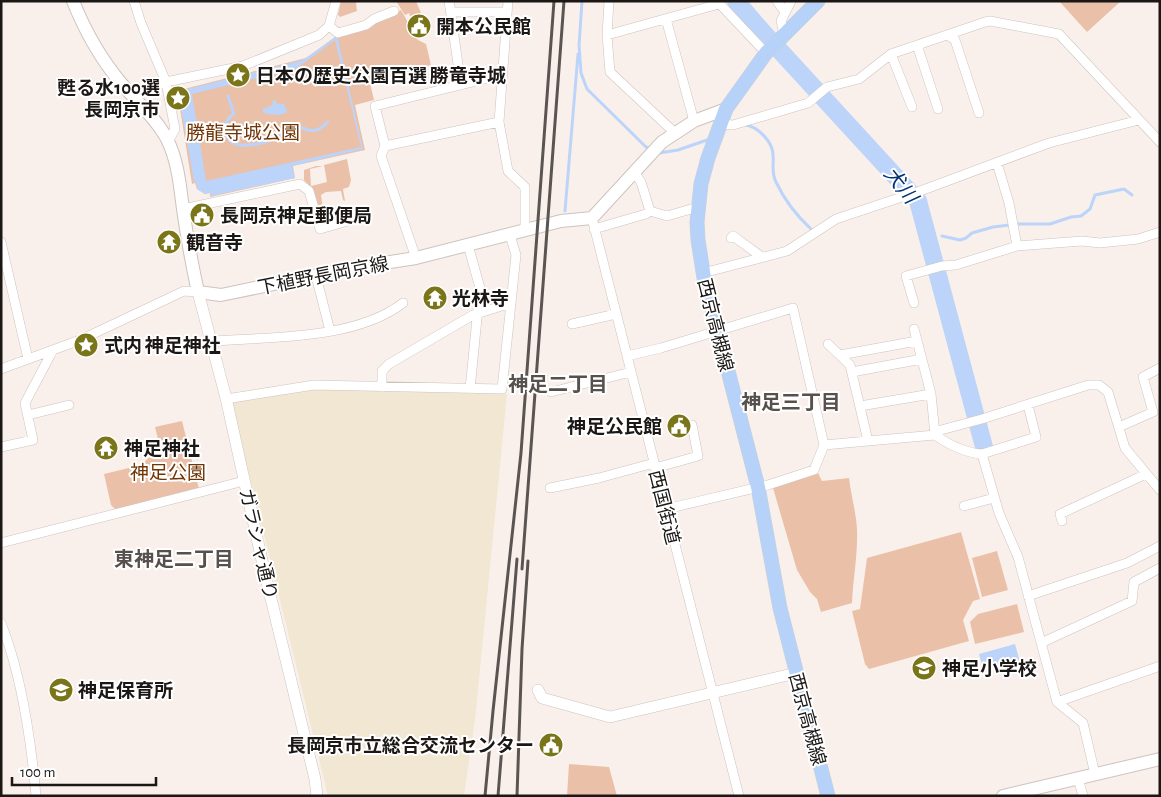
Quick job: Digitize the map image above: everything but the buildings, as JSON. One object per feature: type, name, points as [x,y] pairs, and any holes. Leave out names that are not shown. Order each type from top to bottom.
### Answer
[{"type":"main road","points":[[73,1],[90,40],[102,58],[160,128],[168,142],[175,159],[198,292]]},
{"type":"main road","name":"西京高槻線","points":[[818,1],[774,44],[726,109],[708,158],[701,184],[698,208],[698,240],[703,273],[758,487],[780,608],[828,796]]},
{"type":"main road","points":[[593,224],[634,172],[662,142],[694,121],[726,109]]},
{"type":"main road","name":"下植野長岡京線","points":[[198,292],[221,295],[351,268],[416,258],[561,221],[593,224]]},
{"type":"main road","points":[[1003,796],[1159,761]]},
{"type":"street","points":[[134,1],[141,24],[166,82],[174,129],[168,142]]},
{"type":"street","points":[[128,91],[243,66],[295,46],[320,35],[329,26],[336,1]]},
{"type":"street","points":[[448,1],[461,85]]},
{"type":"street","points":[[508,1],[498,122],[508,171],[525,187],[525,231]]},
{"type":"street","points":[[609,1],[607,35],[610,72],[675,133]]},
{"type":"street","points":[[777,1],[785,12]]},
{"type":"street","points":[[607,35],[666,20],[718,3],[774,44],[781,21],[791,1]]},
{"type":"street","points":[[329,26],[338,33],[366,25],[374,19],[394,11]]},
{"type":"street","points":[[451,12],[507,12]]},
{"type":"street","points":[[666,20],[694,121]]},
{"type":"street","points":[[720,124],[733,124],[808,102],[824,89],[859,79],[892,54],[987,21],[1059,34],[1160,142]]},
{"type":"street","points":[[948,35],[955,40],[979,113]]},
{"type":"street","points":[[917,45],[938,110]]},
{"type":"street","points":[[892,54],[912,107]]},
{"type":"street","points":[[416,258],[381,156],[386,146],[375,106],[502,75]]},
{"type":"street","points":[[703,273],[787,251],[836,219],[908,195],[1049,143],[1139,120]]},
{"type":"street","points":[[386,146],[498,122]]},
{"type":"street","points":[[997,162],[1018,246]]},
{"type":"street","points":[[634,172],[640,182],[650,211]]},
{"type":"street","points":[[183,209],[300,184],[309,191],[320,230],[348,221]]},
{"type":"street","points":[[593,224],[646,214],[650,211],[667,216],[698,208]]},
{"type":"street","name":"西国街道","points":[[593,224],[739,796]]},
{"type":"street","points":[[914,303],[906,276],[930,269],[956,265],[1018,246],[1082,241],[1100,243],[1138,239],[1160,232]]},
{"type":"street","points":[[226,399],[314,385],[502,390],[516,255],[510,235]]},
{"type":"street","points":[[731,238],[733,236],[762,258]]},
{"type":"street","points":[[1,242],[5,273],[28,359]]},
{"type":"street","points":[[468,245],[480,288],[470,389]]},
{"type":"street","points":[[316,276],[330,330]]},
{"type":"street","points":[[1,369],[80,340],[184,291],[198,292]]},
{"type":"street","name":"ガラシャ通り","points":[[198,292],[226,399],[315,779],[317,796]]},
{"type":"street","points":[[210,341],[278,338],[330,330],[390,313],[403,303]]},
{"type":"street","points":[[382,387],[382,371],[389,364],[477,314],[511,303]]},
{"type":"street","points":[[627,356],[661,348],[793,308],[824,445],[814,470],[758,487],[666,509]]},
{"type":"street","points":[[572,324],[616,314]]},
{"type":"street","points":[[914,329],[931,394],[935,435]]},
{"type":"street","points":[[840,355],[917,341]]},
{"type":"street","points":[[828,344],[850,365],[868,441]]},
{"type":"street","points":[[1,447],[33,440],[25,403],[53,350]]},
{"type":"street","points":[[852,372],[922,359]]},
{"type":"street","points":[[1119,426],[1157,412],[1143,376],[1160,368]]},
{"type":"street","points":[[551,392],[631,372]]},
{"type":"street","points":[[824,445],[935,435],[942,430],[1088,385],[1099,385],[1108,392],[1125,448],[1160,490]]},
{"type":"street","points":[[860,406],[931,394]]},
{"type":"street","points":[[28,416],[69,405]]},
{"type":"street","points":[[935,435],[973,453],[982,454],[1036,437],[1028,405]]},
{"type":"street","points":[[550,488],[698,456],[692,425]]},
{"type":"street","points":[[982,454],[1004,527],[1018,557],[1057,702],[1083,723],[1095,774]]},
{"type":"street","points":[[1062,521],[1060,514],[1146,474]]},
{"type":"street","points":[[1,543],[244,481]]},
{"type":"street","points":[[964,506],[994,498]]},
{"type":"street","points":[[1028,596],[1127,563],[1160,546]]},
{"type":"street","points":[[1041,643],[1132,601],[1134,582],[1160,568]]},
{"type":"street","points":[[1,623],[12,659],[25,716],[36,796]]},
{"type":"street","points":[[1057,702],[1160,666]]},
{"type":"street","points":[[538,690],[542,698],[610,717],[796,673]]},
{"type":"street","points":[[1078,778],[1083,796]]},
{"type":"shaded area","points":[[313,389],[507,394],[475,720],[464,796],[328,796],[232,404],[235,400]]},
{"type":"green space","points":[[341,1],[358,1],[356,3],[357,11],[340,17],[338,15]]},
{"type":"green space","points":[[396,1],[416,1],[421,13],[411,18],[409,13],[405,15]]},
{"type":"green space","points":[[1059,1],[1121,1],[1087,32]]},
{"type":"green space","name":"勝龍寺城公園","points":[[401,10],[418,40],[426,44],[431,65],[370,83],[374,100],[355,105],[365,150],[293,166],[295,178],[210,197],[210,193],[205,194],[197,189],[195,183],[192,184],[178,96],[184,89],[306,58],[335,37],[366,28]]},
{"type":"green space","points":[[347,159],[351,180],[349,187],[343,189],[345,201],[341,191],[326,192],[321,195],[323,209],[319,208],[313,190],[304,180],[304,170],[323,166],[310,169],[311,186],[327,182],[324,165]]},
{"type":"green space","name":"神足公園","points":[[182,421],[199,489],[117,511],[111,505],[104,474],[141,465],[160,447],[155,427]]},
{"type":"green space","points":[[818,473],[822,481],[849,478],[857,529],[852,603],[821,612],[817,599],[810,592],[797,570],[773,488]]},
{"type":"green space","points":[[961,532],[980,599],[973,601],[963,620],[969,641],[869,669],[865,664],[852,611],[860,609],[867,558]]},
{"type":"green space","points":[[997,551],[1008,590],[982,597],[972,558]]},
{"type":"green space","points":[[1017,604],[1024,632],[975,644],[970,622],[978,614]]},
{"type":"green space","points":[[569,764],[609,767],[617,796],[567,796]]},
{"type":"water","points":[[337,36],[363,149],[292,166],[295,178],[211,196],[210,193],[205,194],[197,189],[196,182],[194,182],[179,96],[184,90],[303,60]],"holes":[[[335,40],[361,147],[206,181],[192,94],[297,68]]]},
{"type":"water","points":[[275,100],[277,104],[284,104],[287,110],[286,113],[279,115],[263,113],[263,109],[273,105],[272,101]]},
{"type":"water","points":[[1015,644],[1020,662],[984,672],[979,654]]},
{"type":"waterway","points":[[579,46],[582,1]]},
{"type":"waterway","name":"犬川","points":[[736,1],[918,201],[984,447]]},
{"type":"waterway","points":[[579,44],[581,73],[587,89],[646,147],[651,149]]},
{"type":"waterway","points":[[565,211],[578,54]]},
{"type":"waterway","points":[[228,96],[234,114],[227,122],[225,132],[230,140],[240,145],[264,142],[277,136],[283,129],[289,126],[312,131],[317,130],[328,122]]},
{"type":"waterway","points":[[746,125],[760,132],[768,140],[772,150],[774,179],[783,195],[811,229]]},
{"type":"waterway","points":[[659,153],[678,150],[710,139]]},
{"type":"waterway","points":[[942,236],[960,240],[972,233],[993,227],[1018,224],[1050,224],[1071,217],[1081,216],[1090,209],[1095,195],[1124,189],[1132,195]]},
{"type":"waterway","name":"犬川","points":[[970,398],[979,405]]},
{"type":"railway","points":[[485,796],[521,453],[554,1]]},
{"type":"railway","points":[[522,569],[564,1]]},
{"type":"railway","points":[[498,796],[517,559]]},
{"type":"railway","points":[[517,796],[522,649],[528,561]]},
{"type":"place","name":"開本公民館","points":[[419,26]]},
{"type":"place","name":"日本の歴史公園百選 勝竜寺城","points":[[238,75]]},
{"type":"place","name":"甦る水100選 長岡京市","points":[[178,98]]},
{"type":"place","name":"長岡京神足郵便局","points":[[202,215]]},
{"type":"place","name":"観音寺","points":[[169,242]]},
{"type":"place","name":"光林寺","points":[[435,298]]},
{"type":"place","name":"式内 神足神社","points":[[86,345]]},
{"type":"place","name":"神足公民館","points":[[679,426]]},
{"type":"place","name":"神足神社","points":[[106,448]]},
{"type":"place","name":"神足小学校","points":[[924,668]]},
{"type":"place","name":"神足保育所","points":[[61,690]]},
{"type":"place","name":"長岡京市立総合交流センター","points":[[551,745]]},
{"type":"district","name":"神足二丁目","points":[[558,384]]},
{"type":"district","name":"神足三丁目","points":[[791,402]]},
{"type":"district","name":"東神足二丁目","points":[[174,559]]}]
